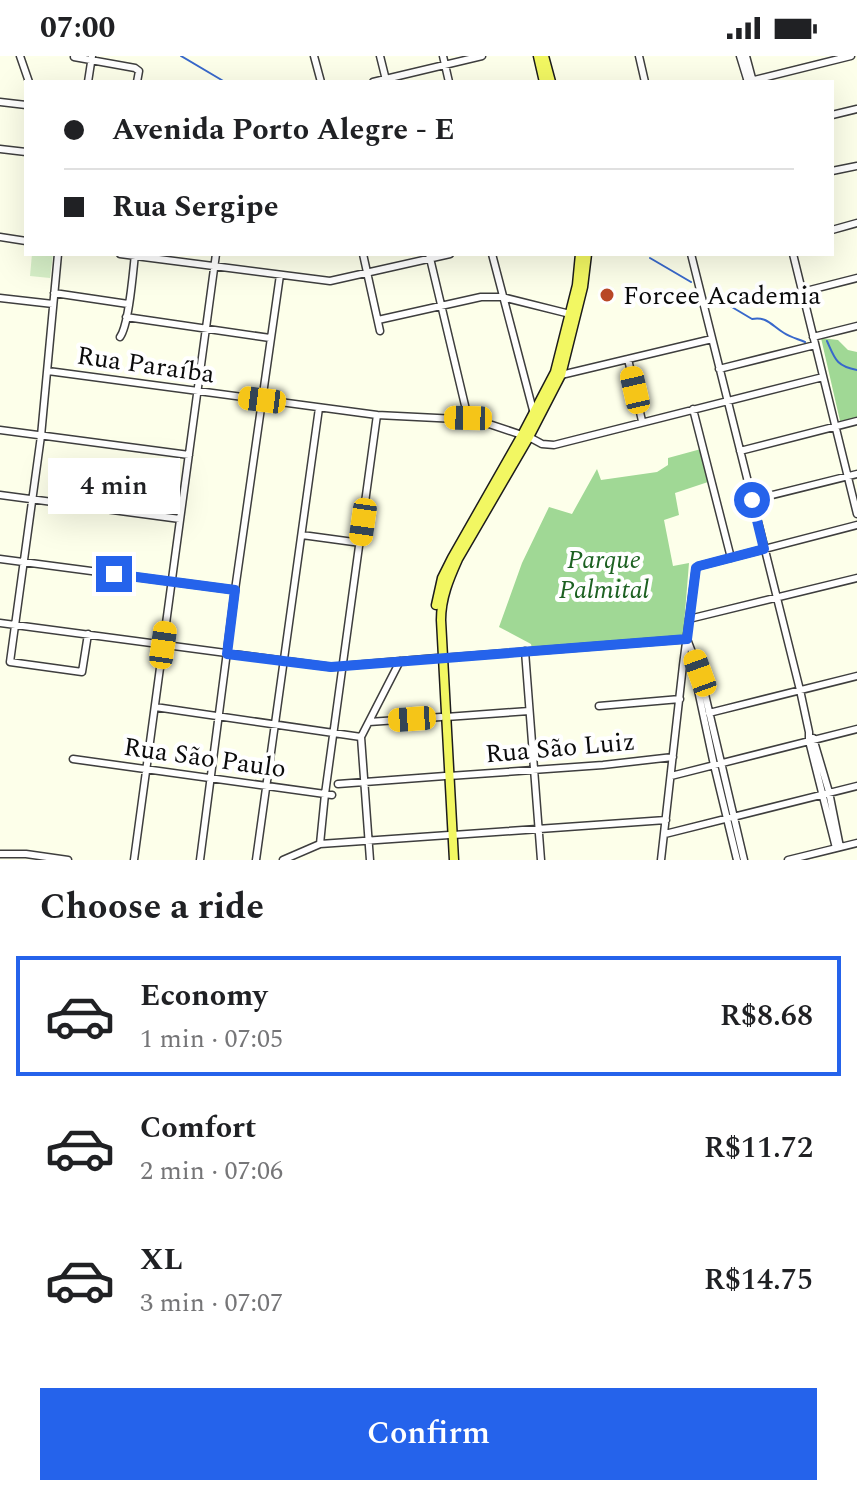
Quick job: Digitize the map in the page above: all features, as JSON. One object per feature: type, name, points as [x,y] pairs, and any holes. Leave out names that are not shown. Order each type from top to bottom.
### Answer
[{"type":"main road","points":[[538,56],[544,80]]},
{"type":"main road","points":[[544,56],[550,80]]},
{"type":"main road","points":[[536,416],[555,372],[573,315],[580,256]]},
{"type":"main road","points":[[452,860],[440,658],[441,612],[448,580],[561,375],[587,256]]},
{"type":"street","points":[[20,56],[28,80]]},
{"type":"street","points":[[314,56],[320,80]]},
{"type":"street","points":[[380,56],[386,80],[482,56]]},
{"type":"street","points":[[443,56],[449,80]]},
{"type":"street","points":[[639,56],[645,80]]},
{"type":"street","points":[[740,56],[749,80]]},
{"type":"street","points":[[746,56],[749,80]]},
{"type":"street","points":[[753,80],[851,56]]},
{"type":"street","points":[[74,57],[135,68],[139,71],[137,80]]},
{"type":"street","points":[[88,80],[92,58]]},
{"type":"street","points":[[0,102],[24,105]]},
{"type":"street","points":[[834,115],[857,109]]},
{"type":"street","points":[[0,149],[24,152]]},
{"type":"street","points":[[834,171],[857,166]]},
{"type":"street","points":[[834,229],[857,223]]},
{"type":"street","points":[[0,237],[24,241]]},
{"type":"street","points":[[58,256],[41,436],[10,662],[82,672],[88,634]]},
{"type":"street","points":[[120,337],[123,334],[135,256]]},
{"type":"street","points":[[142,256],[330,281],[429,256],[468,418]]},
{"type":"street","points":[[134,860],[216,256]]},
{"type":"street","points":[[364,256],[380,331]]},
{"type":"street","points":[[492,256],[536,416]]},
{"type":"street","points":[[691,256],[838,848]]},
{"type":"street","points":[[793,256],[857,514]]},
{"type":"street","points":[[200,860],[280,275]]},
{"type":"street","points":[[802,292],[857,278]]},
{"type":"street","points":[[54,293],[128,304]]},
{"type":"street","points":[[378,320],[481,297],[502,297],[573,315]]},
{"type":"street","points":[[0,298],[53,304]]},
{"type":"street","points":[[126,317],[270,338]]},
{"type":"street","points":[[719,369],[857,326]]},
{"type":"street","points":[[561,375],[712,339]]},
{"type":"street","points":[[628,359],[642,421]]},
{"type":"street","name":"Rua Paraíba","points":[[48,371],[377,415],[468,418],[542,444],[554,445],[823,377]]},
{"type":"street","points":[[256,860],[319,408]]},
{"type":"street","points":[[693,409],[731,558]]},
{"type":"street","points":[[320,844],[377,415]]},
{"type":"street","points":[[740,451],[857,421]]},
{"type":"street","points":[[0,430],[189,455]]},
{"type":"street","points":[[752,500],[857,474]]},
{"type":"street","points":[[0,495],[180,519]]},
{"type":"street","points":[[661,860],[695,571],[699,566],[857,525]]},
{"type":"street","points":[[302,535],[361,543]]},
{"type":"street","points":[[0,559],[235,590]]},
{"type":"street","points":[[689,619],[857,578]]},
{"type":"street","points":[[0,623],[331,667],[687,639]]},
{"type":"street","points":[[687,639],[730,817],[737,860]]},
{"type":"street","points":[[687,639],[700,673],[718,764]]},
{"type":"street","points":[[525,651],[541,860]]},
{"type":"street","points":[[370,860],[361,737],[400,661]]},
{"type":"street","points":[[683,665],[693,665]]},
{"type":"street","points":[[709,713],[857,676]]},
{"type":"street","points":[[599,706],[680,699]]},
{"type":"street","points":[[155,707],[361,737]]},
{"type":"street","points":[[369,722],[529,711]]},
{"type":"street","points":[[671,776],[857,729]]},
{"type":"street","name":"Rua São Luiz","points":[[338,784],[673,757]]},
{"type":"street","name":"Rua São Paulo","points":[[73,759],[328,795]]},
{"type":"street","points":[[665,834],[857,786]]},
{"type":"street","points":[[730,817],[744,860]]},
{"type":"street","points":[[283,860],[320,844],[666,820]]},
{"type":"street","points":[[788,860],[857,843]]},
{"type":"street","points":[[0,854],[68,860]]},
{"type":"green space","points":[[32,256],[53,256],[50,278],[30,276]]},
{"type":"green space","points":[[821,338],[838,340],[848,350],[857,352],[857,419],[840,421]]},
{"type":"green space","name":"Parque Palmital","points":[[701,449],[708,482],[675,493],[679,515],[664,520],[673,566],[689,563],[683,637],[532,649],[531,644],[499,627],[522,563],[549,507],[572,514],[597,469],[601,480],[657,472],[668,465],[668,458]]},
{"type":"waterway","points":[[181,56],[222,80]]},
{"type":"waterway","points":[[650,258],[691,282]]},
{"type":"waterway","points":[[710,294],[752,319],[766,320],[805,342]]},
{"type":"waterway","points":[[827,341],[837,361],[857,370]]},
{"type":"place","name":"Forcee Academia","points":[[607,295]]},
{"type":"route","points":[[114,574],[235,590],[227,654],[331,667],[687,639],[696,568],[764,549],[752,500]]}]
